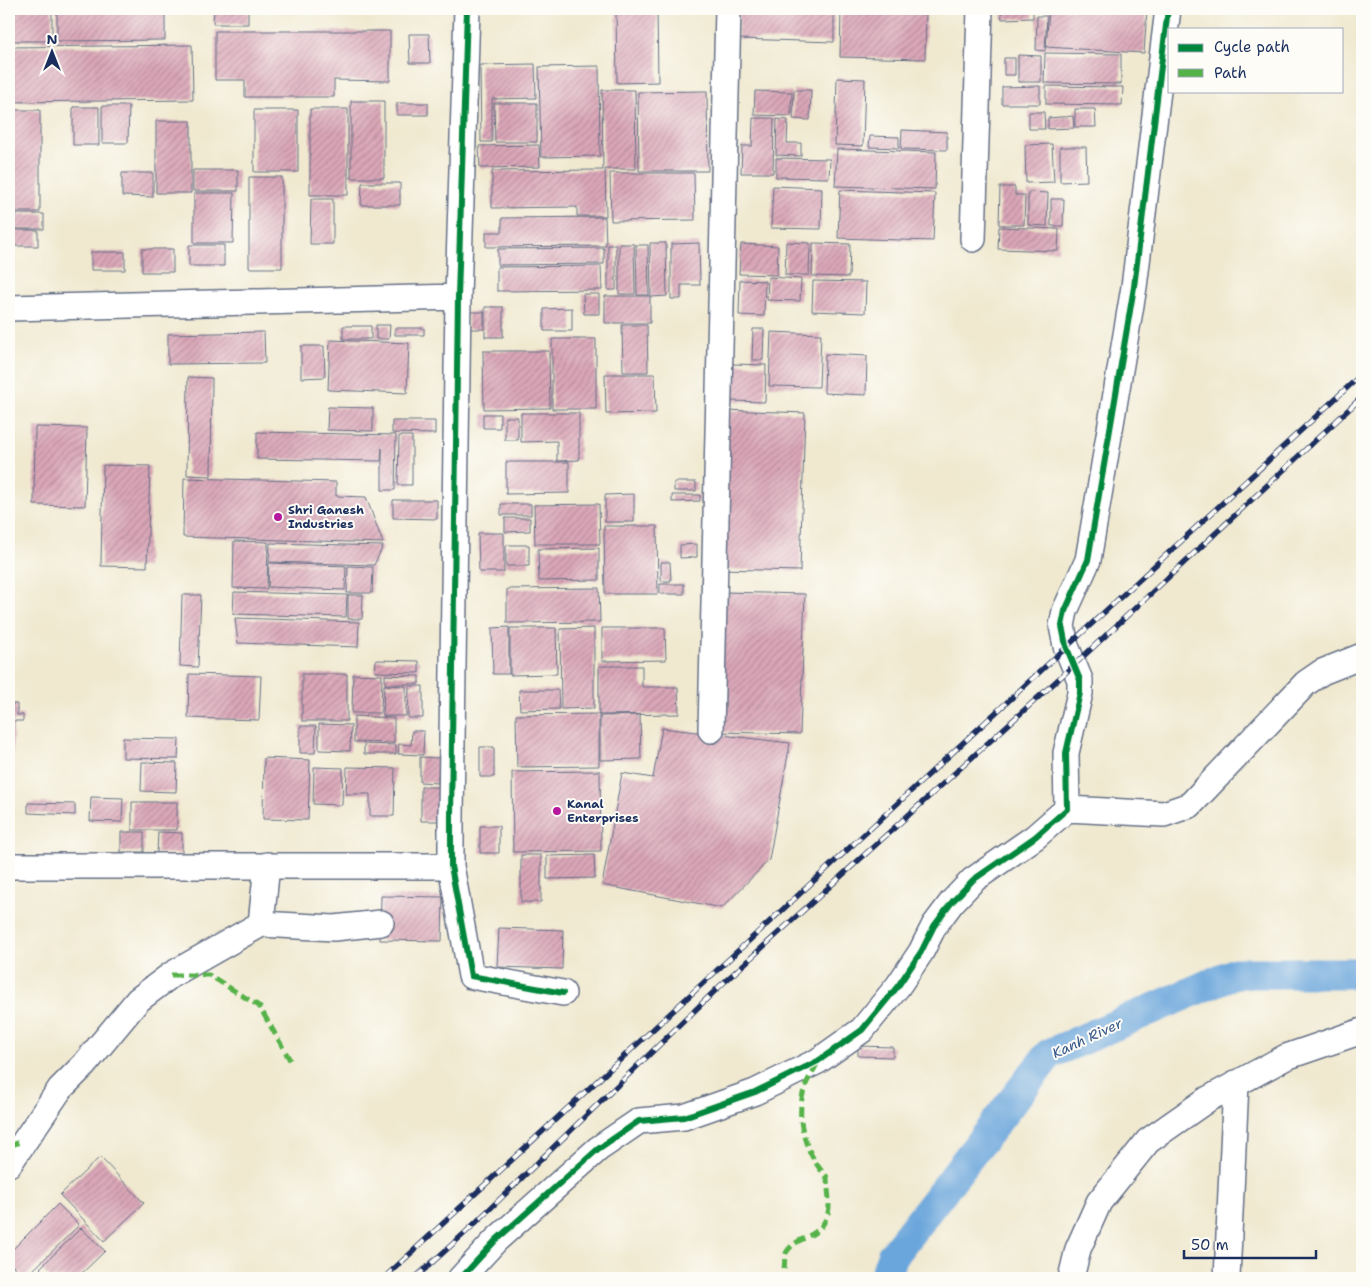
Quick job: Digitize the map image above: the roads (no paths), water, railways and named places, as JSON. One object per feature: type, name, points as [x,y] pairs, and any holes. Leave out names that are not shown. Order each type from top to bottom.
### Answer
[{"type":"street","points":[[460,9],[451,866],[472,976],[563,994]]},
{"type":"street","points":[[711,730],[728,9]]},
{"type":"street","points":[[973,239],[980,9]]},
{"type":"street","points":[[1067,809],[1066,753],[1080,693],[1080,680],[1066,646],[1062,626],[1065,611],[1088,560],[1134,287],[1168,9]]},
{"type":"street","points":[[9,308],[458,297]]},
{"type":"street","points":[[461,1278],[496,1240],[598,1149],[639,1121],[684,1117],[756,1092],[818,1061],[862,1030],[898,986],[921,952],[934,926],[972,880],[1035,836],[1067,809],[1151,815],[1164,814],[1190,805],[1306,683],[1322,672],[1362,656]]},
{"type":"street","points":[[9,866],[451,866]]},
{"type":"street","points":[[261,924],[267,866]]},
{"type":"street","points":[[9,1164],[60,1089],[84,1065],[138,1000],[171,975],[261,924],[334,928],[381,923]]},
{"type":"street","points":[[1071,1278],[1078,1249],[1099,1202],[1148,1141],[1208,1099],[1286,1057],[1362,1031]]},
{"type":"street","points":[[1227,1278],[1236,1084]]},
{"type":"waterway","name":"Kanh River","points":[[884,1278],[892,1256],[1049,1054],[1235,973],[1362,973]]},
{"type":"railway","points":[[384,1278],[1362,374]]},
{"type":"railway","points":[[415,1278],[467,1231],[721,985],[1074,665],[1362,397]]},
{"type":"place","name":"Shri Ganesh Industries","points":[[278,517]]},
{"type":"place","name":"Kanal Enterprises","points":[[557,811]]}]
